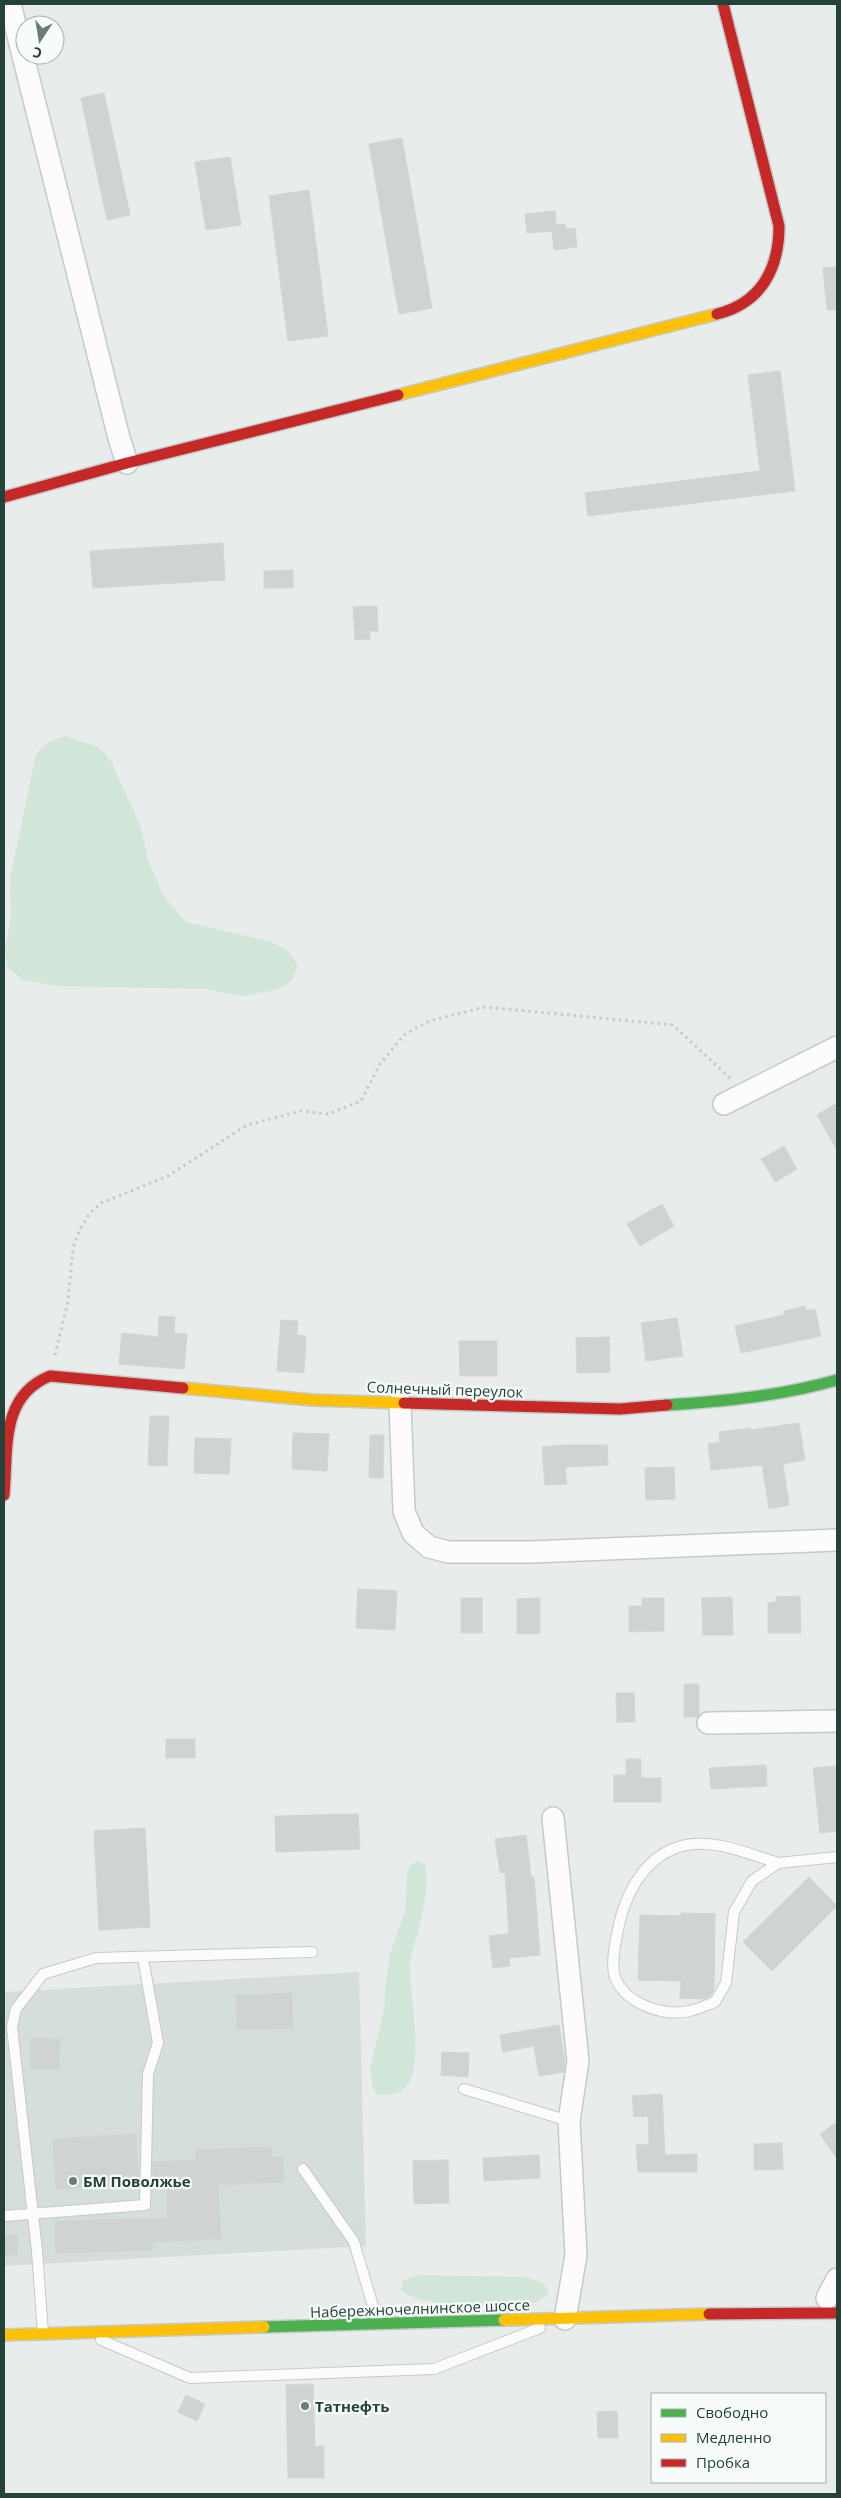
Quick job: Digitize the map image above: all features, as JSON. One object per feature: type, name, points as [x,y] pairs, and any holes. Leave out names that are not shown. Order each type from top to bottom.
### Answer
[{"type":"street","points":[[10,4],[116,428],[127,462]]},
{"type":"street","points":[[4,497],[127,462],[724,312],[745,303],[760,290],[773,269],[780,243],[779,226],[723,4]]},
{"type":"street","points":[[724,1104],[837,1047]]},
{"type":"street","points":[[4,1495],[12,1420],[18,1402],[27,1388],[50,1376]]},
{"type":"street","name":"Солнечный переулок","points":[[50,1376],[312,1400],[620,1409],[745,1399],[793,1392],[837,1380]]},
{"type":"street","points":[[400,1402],[404,1511],[413,1533],[429,1546],[448,1552],[531,1552],[837,1540]]},
{"type":"street","points":[[708,1723],[837,1721]]},
{"type":"street","points":[[553,1818],[578,2061],[569,2121],[576,2255],[565,2319]]},
{"type":"street","points":[[741,2313],[826,2302],[837,2279]]},
{"type":"street","name":"Набережночелнинское шоссе","points":[[4,2335],[741,2313],[826,2302]]},
{"type":"lane","points":[[778,1863],[752,1881],[734,1912],[726,1983],[715,2002],[689,2011],[670,2012],[651,2008],[634,2000],[623,1990],[614,1975],[613,1955],[624,1904],[640,1874],[664,1852],[686,1845],[704,1844],[728,1848],[778,1863],[837,1857]]},
{"type":"lane","points":[[43,2333],[32,2214],[8,2025],[16,2008],[43,1974],[96,1958],[312,1952]]},
{"type":"lane","points":[[4,2216],[145,2205],[148,2074],[158,2044],[143,1958]]},
{"type":"lane","points":[[464,2089],[569,2121]]},
{"type":"lane","points":[[303,2169],[354,2242],[379,2324]]},
{"type":"lane","points":[[81,2332],[190,2378],[434,2369],[565,2319]]},
{"type":"path","points":[[50,1376],[68,1301],[73,1248],[80,1229],[90,1213],[101,1203],[168,1176],[247,1125],[301,1111],[328,1114],[361,1101],[380,1064],[404,1035],[429,1021],[485,1007],[673,1025],[746,1093]]},
{"type":"shaded area","points":[[359,1972],[366,2246],[4,2266],[4,1992]]},
{"type":"green space","points":[[65,736],[99,747],[111,761],[140,825],[148,860],[162,894],[186,922],[272,942],[288,951],[298,965],[292,981],[276,990],[241,996],[205,989],[58,986],[23,980],[8,968],[5,951],[11,916],[10,879],[36,754],[49,742]]},
{"type":"green space","points":[[417,1861],[425,1865],[426,1892],[410,1962],[415,2028],[414,2064],[411,2078],[404,2089],[395,2094],[378,2095],[373,2088],[370,2070],[384,2010],[390,1954],[405,1911],[407,1875],[409,1867]]},
{"type":"green space","points":[[419,2275],[525,2277],[543,2283],[548,2290],[548,2294],[534,2303],[464,2304],[427,2301],[412,2297],[401,2290],[402,2281]]},
{"type":"building","points":[[104,93],[130,215],[107,220],[81,98]]},
{"type":"building","points":[[402,138],[432,308],[399,314],[369,144]]},
{"type":"building","points":[[230,157],[241,225],[206,230],[195,162]]},
{"type":"building","points":[[309,190],[328,336],[288,341],[269,196]]},
{"type":"building","points":[[555,211],[556,225],[565,224],[566,229],[575,228],[577,247],[554,250],[552,231],[527,233],[525,214]]},
{"type":"building","points":[[837,267],[837,310],[827,310],[823,268]]},
{"type":"building","points":[[780,371],[795,491],[588,516],[585,493],[760,471],[748,375]]},
{"type":"building","points":[[223,543],[225,580],[93,588],[90,551]]},
{"type":"building","points":[[293,570],[293,588],[264,588],[264,571]]},
{"type":"building","points":[[377,606],[378,631],[370,631],[370,639],[355,640],[353,607]]},
{"type":"building","points":[[837,1103],[837,1150],[817,1115]]},
{"type":"building","points":[[784,1146],[797,1169],[775,1182],[761,1159]]},
{"type":"building","points":[[662,1204],[674,1226],[640,1246],[627,1224]]},
{"type":"building","points":[[805,1306],[806,1311],[815,1309],[821,1336],[741,1353],[735,1326],[784,1315],[784,1311]]},
{"type":"building","points":[[159,1316],[175,1317],[174,1333],[187,1334],[184,1369],[119,1364],[122,1333],[158,1337]]},
{"type":"building","points":[[677,1318],[683,1356],[646,1361],[641,1323]]},
{"type":"building","points":[[281,1320],[298,1321],[297,1335],[306,1336],[304,1373],[277,1371]]},
{"type":"building","points":[[609,1337],[610,1372],[577,1373],[576,1338]]},
{"type":"building","points":[[459,1341],[497,1341],[497,1376],[460,1376]]},
{"type":"building","points":[[150,1416],[169,1416],[167,1466],[148,1465]]},
{"type":"building","points":[[799,1423],[805,1460],[783,1464],[789,1505],[769,1509],[762,1465],[711,1470],[708,1444],[720,1442],[719,1432]]},
{"type":"building","points":[[293,1433],[329,1434],[327,1471],[292,1469]]},
{"type":"building","points":[[370,1435],[384,1435],[383,1478],[369,1478]]},
{"type":"building","points":[[195,1438],[231,1439],[229,1474],[194,1473]]},
{"type":"building","points":[[607,1445],[608,1465],[565,1467],[567,1484],[545,1485],[542,1447]]},
{"type":"building","points":[[674,1467],[675,1499],[646,1500],[645,1468]]},
{"type":"building","points":[[358,1589],[397,1591],[395,1630],[356,1628]]},
{"type":"building","points":[[800,1596],[801,1633],[768,1633],[768,1603],[776,1602],[776,1597]]},
{"type":"building","points":[[732,1597],[733,1635],[703,1635],[702,1598]]},
{"type":"building","points":[[461,1598],[482,1598],[482,1633],[461,1633]]},
{"type":"building","points":[[540,1598],[540,1633],[517,1634],[517,1599]]},
{"type":"building","points":[[642,1598],[664,1598],[664,1631],[629,1632],[629,1606],[642,1606]]},
{"type":"building","points":[[684,1684],[699,1684],[699,1715],[697,1717],[684,1717]]},
{"type":"building","points":[[616,1693],[634,1693],[635,1722],[617,1722]]},
{"type":"building","points":[[166,1739],[195,1739],[195,1758],[166,1758]]},
{"type":"building","points":[[626,1759],[641,1759],[641,1778],[661,1778],[661,1802],[614,1802],[614,1775],[626,1775]]},
{"type":"building","points":[[766,1765],[767,1786],[711,1789],[709,1768]]},
{"type":"building","points":[[837,1766],[837,1831],[820,1833],[813,1768]]},
{"type":"building","points":[[358,1814],[360,1849],[276,1852],[275,1816]]},
{"type":"building","points":[[145,1828],[150,1927],[99,1930],[94,1831]]},
{"type":"building","points":[[526,1835],[531,1877],[534,1877],[540,1955],[509,1958],[510,1966],[493,1968],[489,1936],[509,1934],[505,1872],[500,1873],[495,1839]]},
{"type":"building","points":[[809,1877],[837,1906],[772,1971],[743,1942]]},
{"type":"building","points":[[681,1913],[715,1914],[714,1990],[705,1999],[680,1998],[681,1981],[638,1980],[640,1915],[681,1916]]},
{"type":"building","points":[[292,1993],[293,2028],[237,2030],[236,1995]]},
{"type":"building","points":[[559,2025],[565,2062],[564,2072],[539,2076],[534,2046],[503,2052],[500,2035]]},
{"type":"building","points":[[30,2038],[60,2039],[59,2069],[30,2069]]},
{"type":"building","points":[[442,2052],[469,2053],[468,2077],[441,2075]]},
{"type":"building","points":[[662,2094],[665,2155],[697,2154],[697,2172],[638,2172],[636,2145],[649,2144],[648,2116],[634,2117],[632,2096]]},
{"type":"building","points":[[837,2122],[837,2159],[820,2134]]},
{"type":"building","points":[[136,2134],[139,2185],[56,2189],[53,2139]]},
{"type":"building","points":[[782,2143],[783,2169],[754,2170],[754,2144]]},
{"type":"building","points":[[271,2147],[271,2157],[283,2157],[284,2182],[218,2185],[221,2239],[152,2242],[153,2250],[56,2253],[55,2221],[168,2218],[167,2187],[165,2187],[165,2183],[152,2184],[153,2162],[196,2160],[196,2150]]},
{"type":"building","points":[[539,2155],[540,2178],[484,2181],[483,2158]]},
{"type":"building","points":[[448,2160],[449,2203],[414,2204],[413,2161]]},
{"type":"building","points":[[4,2235],[17,2235],[18,2255],[4,2255]]},
{"type":"building","points":[[313,2384],[315,2447],[324,2446],[324,2478],[288,2478],[286,2385]]},
{"type":"building","points":[[186,2395],[205,2404],[197,2421],[178,2412]]},
{"type":"building","points":[[617,2411],[618,2438],[598,2438],[597,2412]]},
{"type":"traffic: fast","points":[[667,1405],[753,1397],[816,1386],[837,1380]]},
{"type":"traffic: fast","points":[[264,2327],[504,2320]]},
{"type":"traffic: slow","points":[[398,395],[717,314]]},
{"type":"traffic: slow","points":[[183,1388],[312,1400],[404,1403]]},
{"type":"traffic: slow","points":[[504,2320],[709,2314]]},
{"type":"traffic: slow","points":[[4,2335],[264,2327]]},
{"type":"traffic: jam","points":[[717,314],[745,302],[756,293],[764,282],[776,256],[779,226],[723,4]]},
{"type":"traffic: jam","points":[[4,497],[127,463],[398,395]]},
{"type":"traffic: jam","points":[[4,1495],[7,1442],[10,1426],[22,1397],[34,1385],[50,1376],[183,1388]]},
{"type":"traffic: jam","points":[[404,1403],[620,1409],[667,1405]]},
{"type":"traffic: jam","points":[[709,2314],[837,2313]]},
{"type":"place","name":"БМ Поволжье","points":[[73,2181]]},
{"type":"place","name":"Татнефть","points":[[305,2406]]}]
